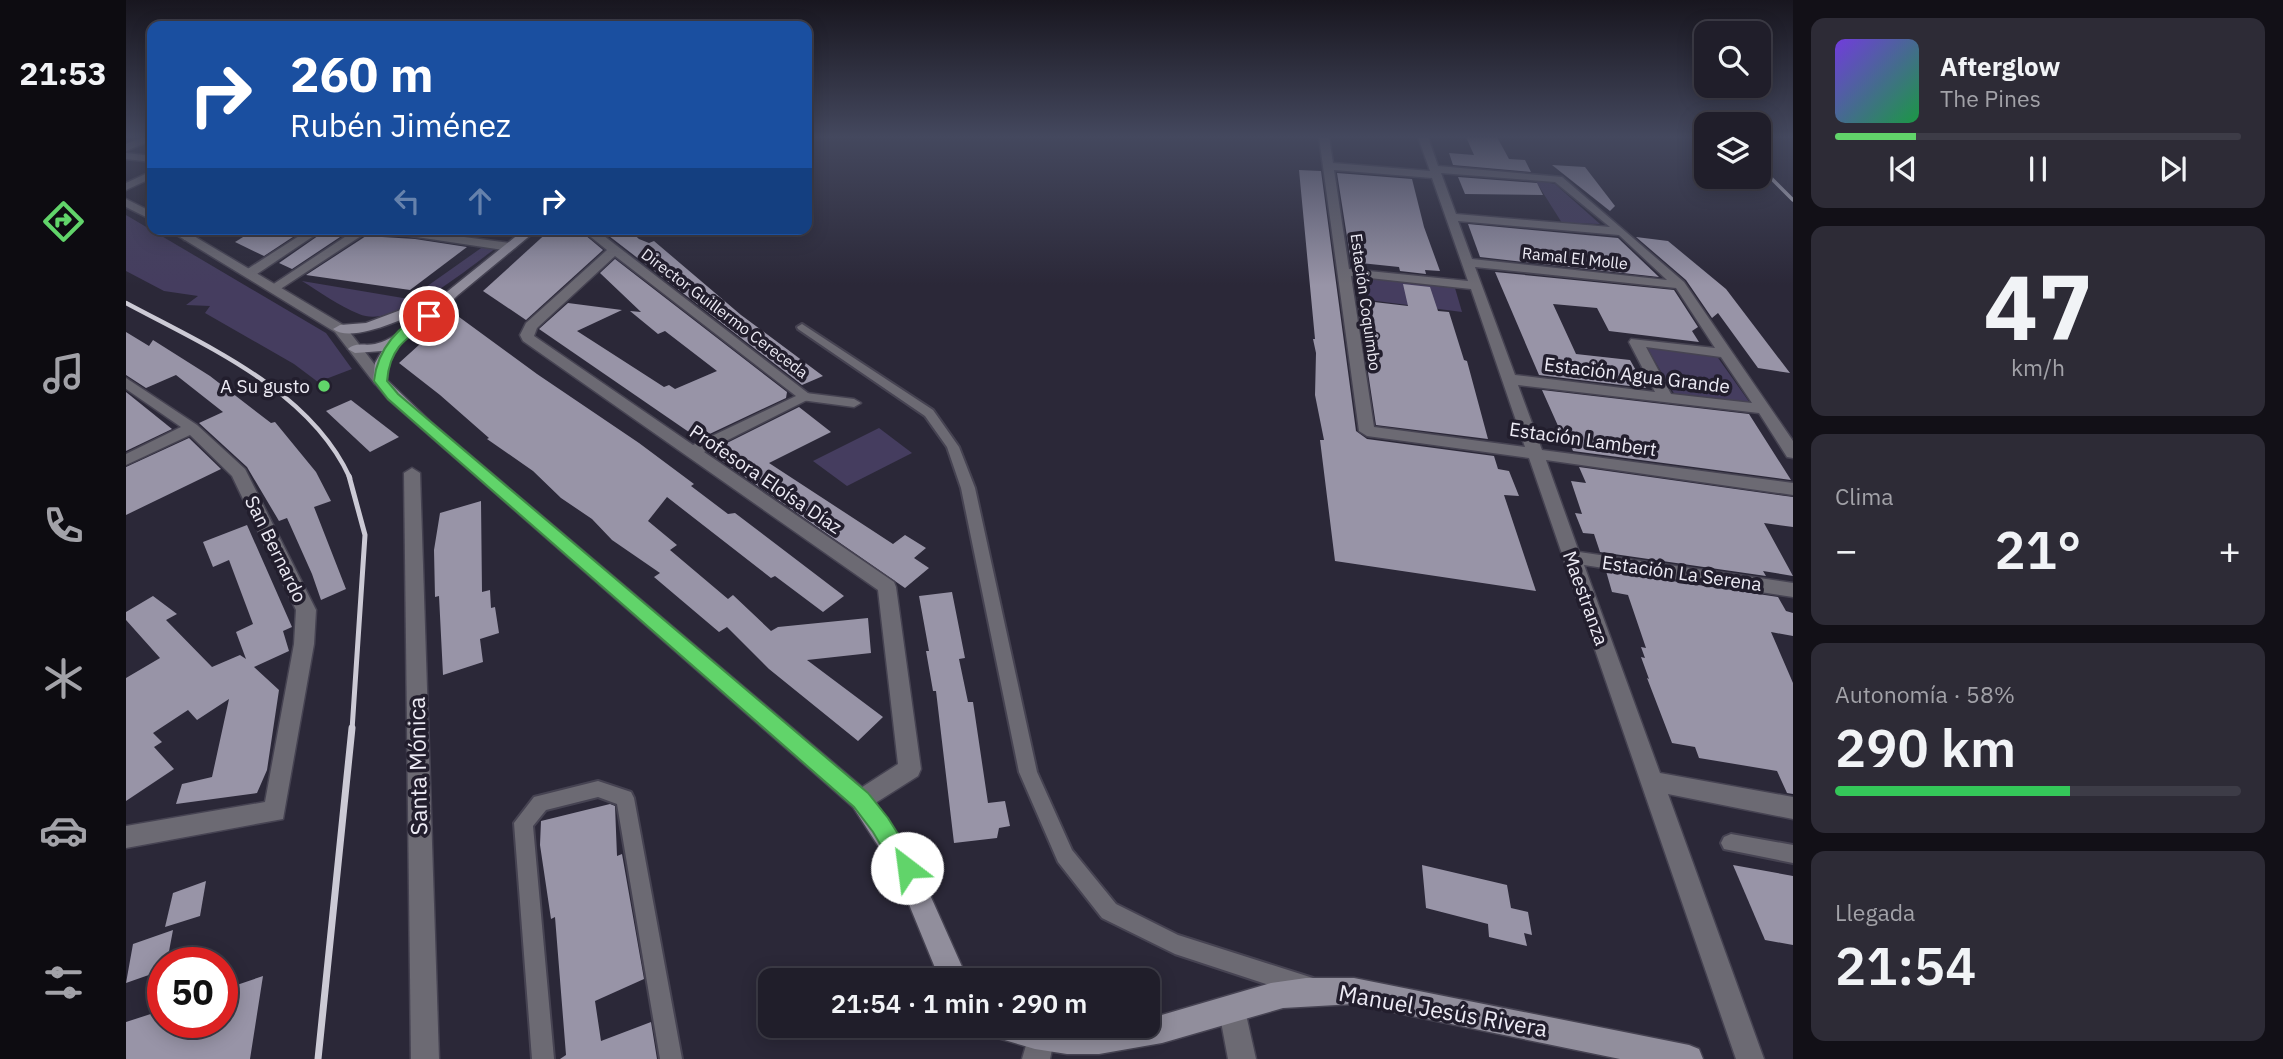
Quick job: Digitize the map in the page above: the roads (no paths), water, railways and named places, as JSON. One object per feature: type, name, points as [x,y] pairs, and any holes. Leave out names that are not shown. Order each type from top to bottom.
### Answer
[{"type":"main road","points":[[348,339],[378,348],[396,340],[429,316],[453,292],[525,235]]},
{"type":"main road","points":[[348,339],[368,327],[415,311],[453,292]]},
{"type":"main road","points":[[396,340],[382,363],[380,381],[393,396],[861,800],[905,863],[949,968]]},
{"type":"main road","name":"Manuel Jesús Rivera","points":[[1018,1038],[1038,1052],[1114,1053],[1138,1047],[1287,993],[1316,990],[1354,991],[1689,1059]]},
{"type":"street","name":"Estación Coquimbo","points":[[1331,186],[1367,431]]},
{"type":"street","name":"Maestranza","points":[[1440,186],[1750,1059]]},
{"type":"street","points":[[1567,186],[1680,285],[1723,353],[1793,453]]},
{"type":"street","points":[[126,202],[147,214]]},
{"type":"street","points":[[1451,217],[1622,232]]},
{"type":"street","points":[[183,235],[275,287],[348,339],[380,381]]},
{"type":"street","points":[[188,238],[193,235]]},
{"type":"street","points":[[250,272],[309,235]]},
{"type":"street","points":[[275,287],[356,235]]},
{"type":"street","points":[[420,235],[510,247]]},
{"type":"street","name":"Director Guillermo Cereceda","points":[[595,235],[806,397],[690,453]]},
{"type":"street","name":"Profesora Eloísa Díaz","points":[[615,250],[531,326],[527,335],[690,453],[887,587],[909,769],[861,800]]},
{"type":"street","name":"Ramal El Molle","points":[[1467,262],[1680,285]]},
{"type":"street","points":[[1345,272],[1475,286]]},
{"type":"street","points":[[1665,397],[1636,342],[1723,353]]},
{"type":"street","name":"Estación Agua Grande","points":[[1508,379],[1762,409]]},
{"type":"street","name":"San Bernardo","points":[[126,382],[192,428],[239,473],[306,610],[304,644],[275,811],[126,837]]},
{"type":"street","points":[[806,397],[854,403]]},
{"type":"street","points":[[126,460],[192,428]]},
{"type":"street","name":"Estación Lambert","points":[[1367,431],[1793,489]]},
{"type":"street","name":"Santa Mónica","points":[[412,472],[425,1059]]},
{"type":"street","name":"Estación La Serena","points":[[1572,557],[1793,590]]},
{"type":"street","points":[[1651,781],[1793,808]]},
{"type":"street","points":[[1233,1011],[1242,1059]]},
{"type":"lane","points":[[802,327],[929,413],[953,447],[968,488],[1028,772],[1065,856],[1108,911],[1175,944],[1316,990]]},
{"type":"lane","points":[[543,1059],[523,823],[540,803],[598,789],[625,798],[671,1059]]},
{"type":"lane","points":[[1731,843],[1793,855]]},
{"type":"railway","points":[[1779,186],[1793,200]]},
{"type":"railway","points":[[126,303],[221,354],[283,395],[332,447],[349,477]]},
{"type":"railway","points":[[349,477],[365,535],[352,730]]},
{"type":"railway","points":[[318,1059],[352,728]]},
{"type":"place","name":"A Su gusto","points":[[324,386]]}]
